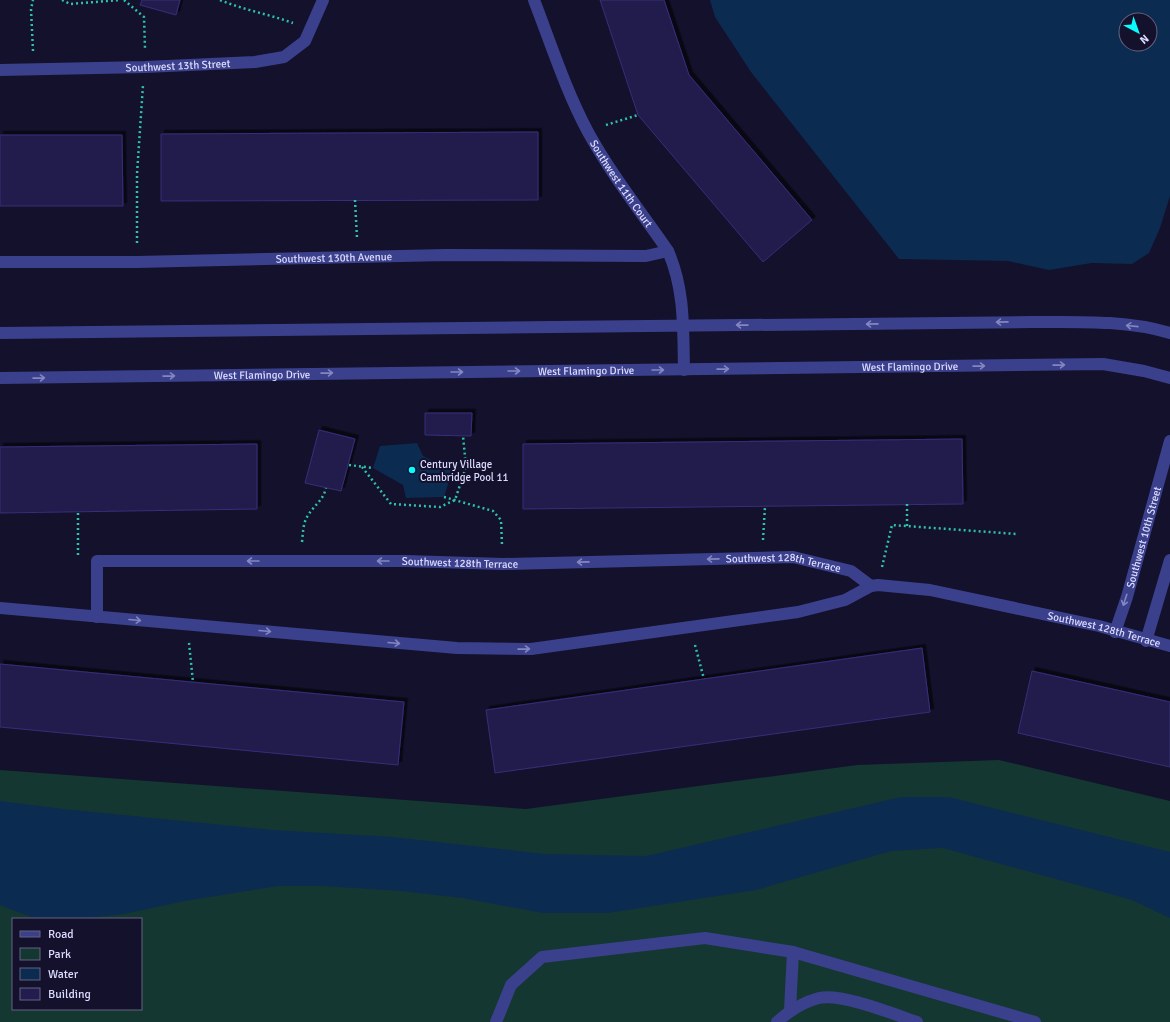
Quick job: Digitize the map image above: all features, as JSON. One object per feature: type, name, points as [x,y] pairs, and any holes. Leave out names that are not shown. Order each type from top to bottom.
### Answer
[{"type":"street","name":"Southwest 13th Street","points":[[0,70],[256,62],[284,57],[305,41],[323,0]]},
{"type":"street","name":"Southwest 11th Court","points":[[534,0],[577,111],[587,131],[600,153],[668,251],[680,286],[684,370]]},
{"type":"street","name":"Southwest 130th Avenue","points":[[0,262],[138,262],[446,255],[646,256],[668,251]]},
{"type":"street","points":[[0,333],[570,328],[683,324],[1102,323],[1153,328],[1170,333]]},
{"type":"street","name":"West Flamingo Drive","points":[[0,378],[1102,364],[1144,371],[1170,378]]},
{"type":"street","name":"Southwest 10th Street","points":[[1115,632],[1127,597],[1170,441]]},
{"type":"street","name":"Southwest 128th Terrace","points":[[97,617],[97,562],[406,561],[502,564],[793,557],[851,571],[875,585],[930,590],[1099,626],[1146,641],[1170,646]]},
{"type":"street","points":[[1146,641],[1170,560]]},
{"type":"street","points":[[0,608],[494,650],[531,649],[798,612],[845,600],[875,585]]},
{"type":"street","points":[[496,1022],[511,985],[542,957],[705,938],[793,952],[1035,1022]]},
{"type":"street","points":[[790,1010],[793,952]]},
{"type":"street","points":[[777,1022],[790,1010],[819,998],[834,998],[916,1022]]},
{"type":"path","points":[[33,0],[34,69]]},
{"type":"path","points":[[62,0],[70,4],[120,0]]},
{"type":"path","points":[[124,0],[144,17],[145,66],[137,174],[138,262]]},
{"type":"path","points":[[220,0],[243,10],[270,15],[310,28]]},
{"type":"path","points":[[587,131],[638,115]]},
{"type":"path","points":[[355,200],[358,257]]},
{"type":"path","points":[[362,467],[391,504],[440,507],[455,500],[466,467],[463,436]]},
{"type":"path","points":[[349,465],[373,468]]},
{"type":"path","points":[[302,561],[304,522],[321,500],[326,488]]},
{"type":"path","points":[[444,497],[493,511],[501,520],[502,564]]},
{"type":"path","points":[[907,504],[907,526]]},
{"type":"path","points":[[762,558],[765,506]]},
{"type":"path","points":[[78,512],[78,561]]},
{"type":"path","points":[[875,585],[892,525],[1017,534]]},
{"type":"path","points":[[188,624],[193,682]]},
{"type":"path","points":[[690,627],[704,679]]},
{"type":"green space","points":[[999,760],[1170,801],[1170,1022],[0,1022],[0,770],[526,809],[857,765]]},
{"type":"water","points":[[710,0],[1170,0],[1170,196],[1160,228],[1149,253],[1132,264],[1092,263],[1049,270],[1008,261],[899,259],[751,72],[715,17]]},
{"type":"water","name":"Century Village Cambridge Pool 11","points":[[417,443],[423,456],[452,471],[444,497],[406,498],[403,485],[373,468],[380,446]]},
{"type":"water","points":[[901,797],[949,797],[1170,852],[1170,918],[1132,900],[943,848],[891,851],[756,890],[608,913],[543,913],[462,898],[401,891],[322,886],[278,886],[185,901],[124,914],[88,918],[34,918],[0,905],[0,801],[63,809],[274,830],[393,837],[545,854],[646,856]]},
{"type":"building","points":[[142,0],[180,0],[176,15],[140,5]]},
{"type":"building","points":[[600,0],[664,0],[689,75],[812,220],[763,262],[638,115]]},
{"type":"building","points":[[538,132],[538,200],[161,201],[161,134]]},
{"type":"building","points":[[0,135],[122,135],[123,206],[0,206]]},
{"type":"building","points":[[425,413],[472,413],[471,436],[425,435]]},
{"type":"building","points":[[319,430],[355,439],[341,491],[305,483]]},
{"type":"building","points":[[962,439],[963,504],[523,509],[523,444]]},
{"type":"building","points":[[257,444],[257,509],[0,513],[0,447]]},
{"type":"building","points":[[922,648],[930,712],[495,773],[486,710]]},
{"type":"building","points":[[0,664],[404,702],[398,765],[0,727]]},
{"type":"building","points":[[1032,671],[1170,702],[1170,767],[1018,733]]},
{"type":"place","name":"Century Village Cambridge Pool 11","points":[[412,470]]}]
